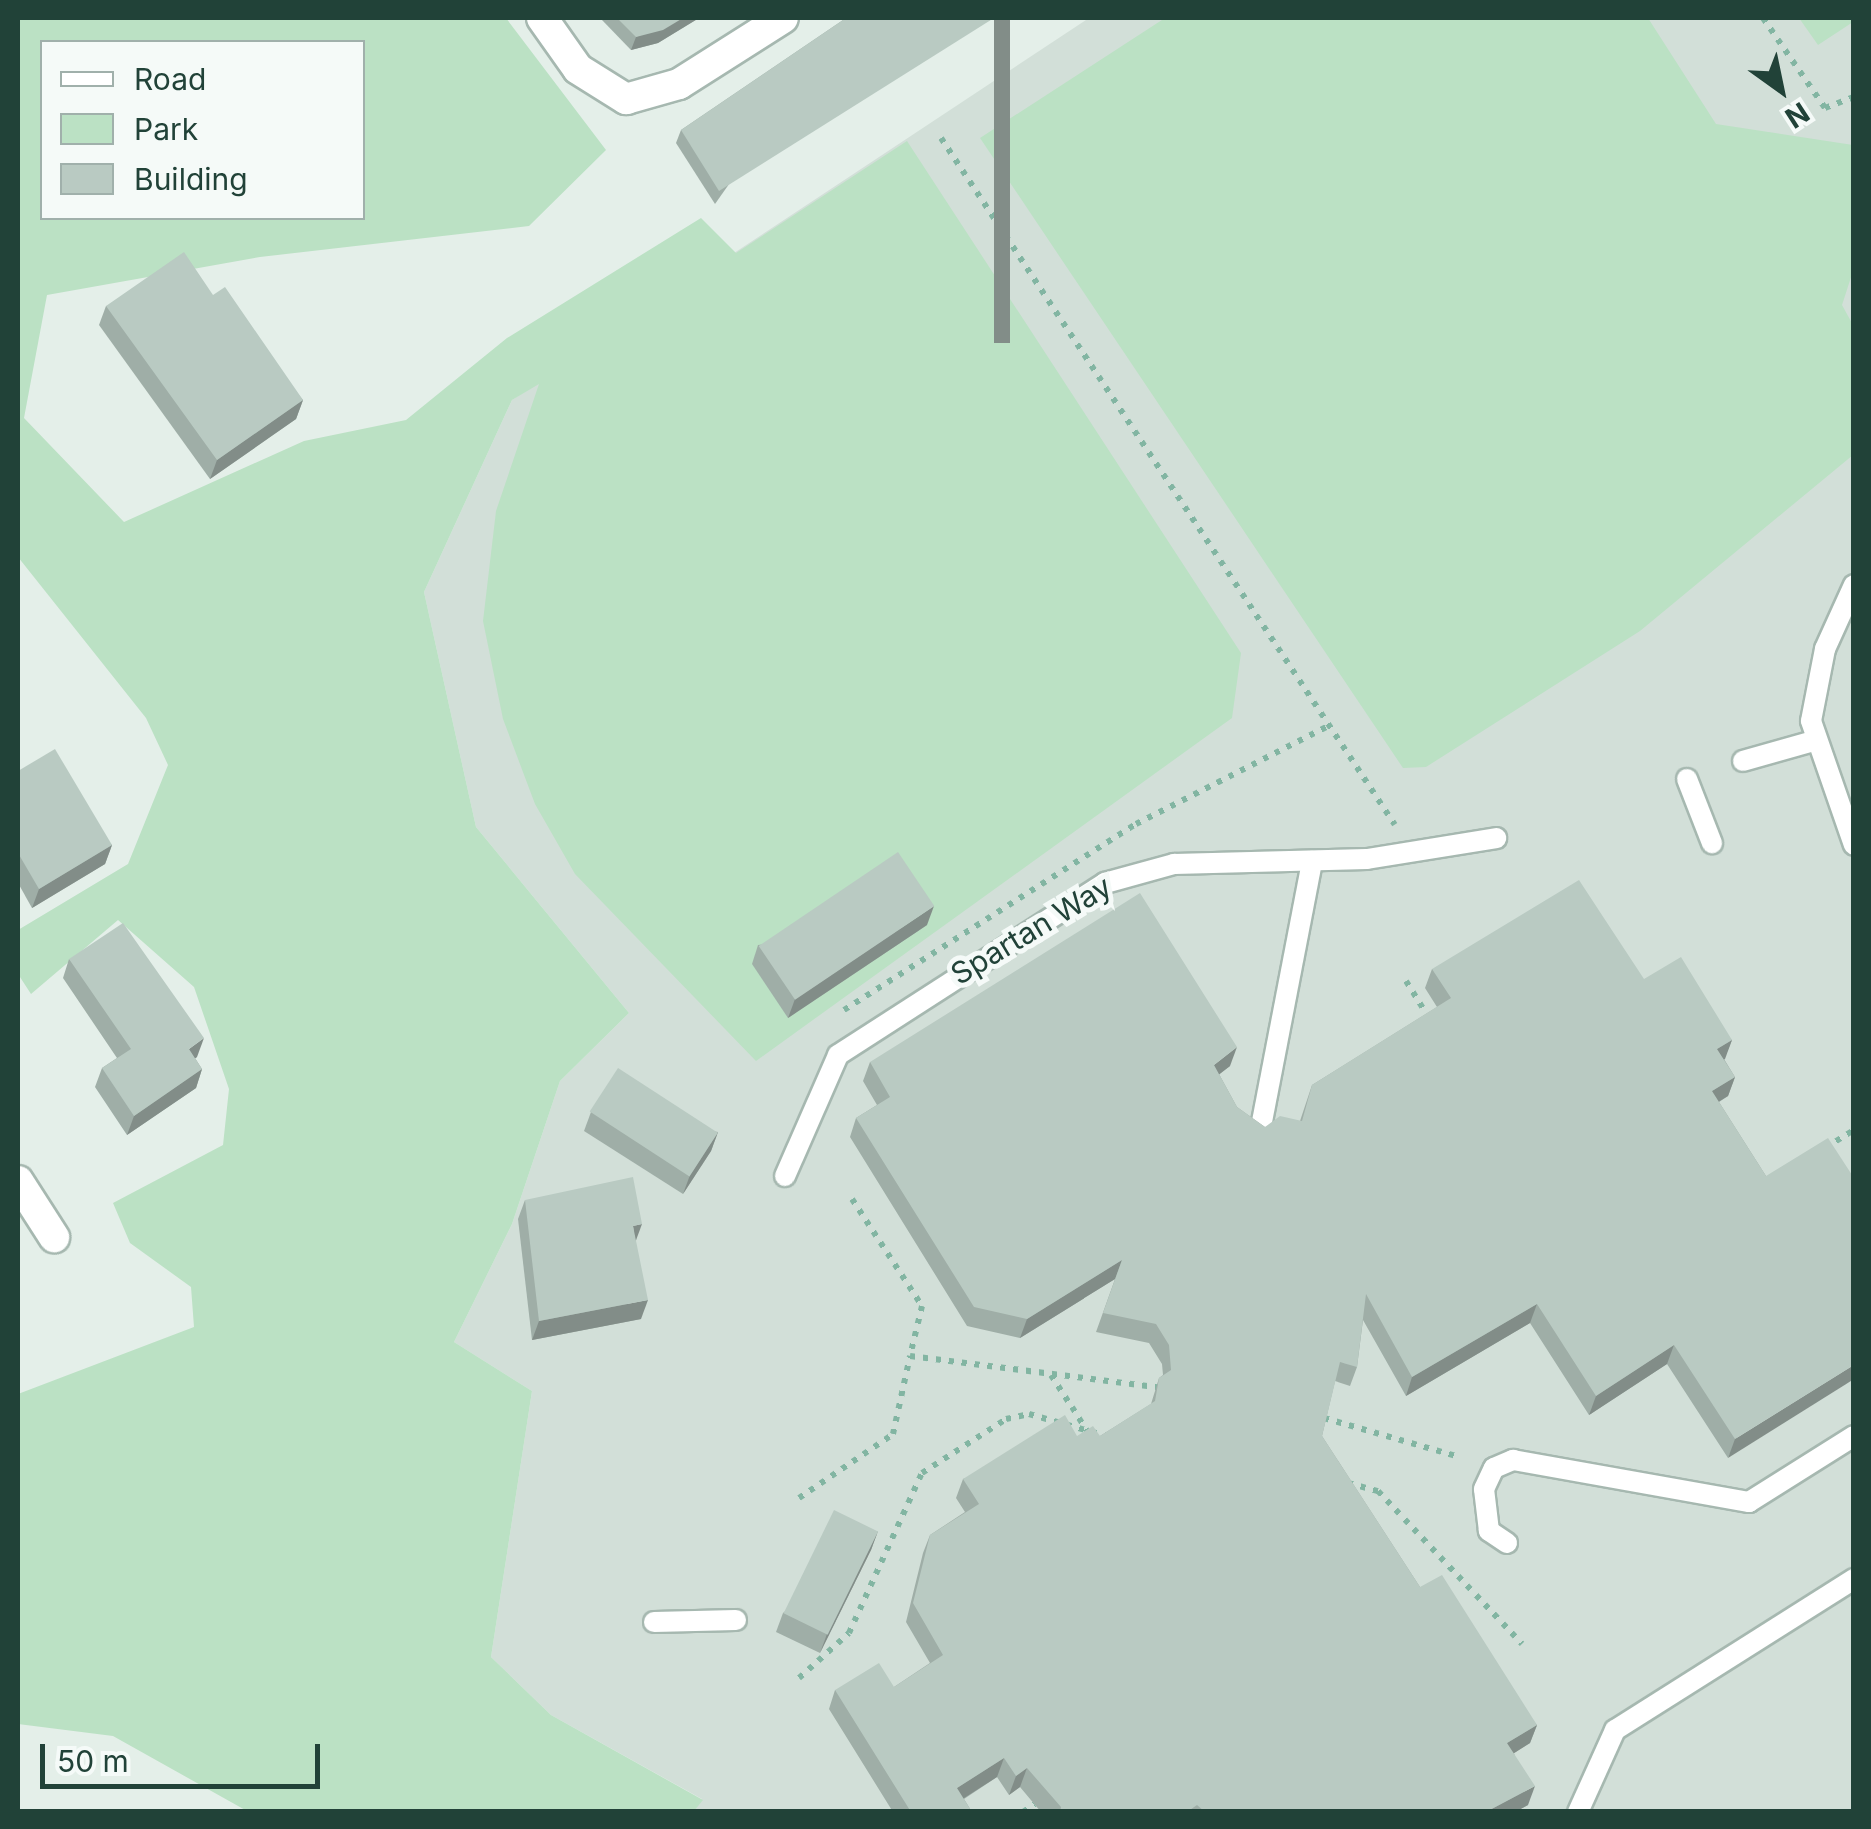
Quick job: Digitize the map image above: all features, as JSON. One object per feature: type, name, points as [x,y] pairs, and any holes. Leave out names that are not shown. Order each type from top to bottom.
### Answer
[{"type":"street","points":[[542,18],[578,69],[626,99],[678,84],[783,18]]},
{"type":"street","points":[[18,1181],[54,1238]]},
{"type":"lane","points":[[1854,585],[1825,649],[1813,741],[1854,845]]},
{"type":"lane","points":[[1743,761],[1813,741]]},
{"type":"lane","points":[[1687,779],[1712,843]]},
{"type":"lane","name":"Spartan Way","points":[[785,1176],[838,1054],[1105,883],[1174,864],[1415,855],[1496,838]]},
{"type":"lane","points":[[1260,1132],[1312,860]]},
{"type":"lane","points":[[1508,1543],[1489,1531],[1484,1489],[1494,1468],[1513,1460],[1749,1502],[1854,1436]]},
{"type":"lane","points":[[1578,1812],[1615,1730],[1854,1579]]},
{"type":"lane","points":[[654,1622],[736,1620]]},
{"type":"path","points":[[1763,18],[1825,108],[1854,97]]},
{"type":"path","points":[[941,138],[1415,855]]},
{"type":"path","points":[[1406,981],[1432,1024]]},
{"type":"path","points":[[1817,1152],[1854,1130]]},
{"type":"path","points":[[799,1498],[893,1434],[922,1306],[852,1199]]},
{"type":"path","points":[[910,1356],[1164,1388]]},
{"type":"path","points":[[1050,1374],[1100,1450]]},
{"type":"path","points":[[799,1678],[849,1634],[922,1473],[1029,1414],[1118,1440]]},
{"type":"path","points":[[1324,1418],[1456,1456]]},
{"type":"path","points":[[1332,1480],[1378,1491],[1522,1644]]},
{"type":"path","points":[[1022,1812],[1034,1804]]},
{"type":"shaded area","points":[[1089,18],[1853,18],[1853,1811],[694,1811],[702,1799],[551,1715],[491,1657],[532,1391],[454,1342],[512,1224],[560,1081],[629,1013],[476,827],[424,592],[512,400]]},
{"type":"green space","points":[[18,18],[506,18],[606,150],[529,226],[260,257],[47,295],[24,418],[124,522],[304,441],[406,420],[507,338],[701,218],[736,253],[907,141],[1241,653],[1232,718],[756,1061],[575,874],[535,804],[503,719],[483,621],[496,511],[539,384],[512,400],[424,592],[476,827],[629,1013],[560,1081],[512,1224],[454,1342],[532,1391],[491,1657],[551,1715],[703,1800],[694,1811],[247,1811],[113,1736],[18,1724],[18,1394],[194,1327],[191,1287],[130,1243],[113,1203],[223,1145],[229,1089],[194,987],[118,920],[31,994],[18,974],[18,930],[128,864],[168,765],[146,718],[18,557]]},
{"type":"green space","points":[[1165,18],[1648,18],[1716,124],[1853,145],[1853,271],[1842,305],[1853,325],[1853,455],[1640,631],[1426,767],[1403,768],[980,138]]},
{"type":"green space","points":[[1799,18],[1853,18],[1853,22],[1818,45]]},
{"type":"building","points":[[617,18],[683,18],[663,30],[636,37]]},
{"type":"building","points":[[846,18],[994,18],[719,191],[681,130]]},
{"type":"building","points":[[184,252],[213,295],[225,287],[303,400],[217,460],[106,306]]},
{"type":"building","points":[[55,749],[112,845],[39,889],[18,853],[18,771]]},
{"type":"building","points":[[898,852],[934,906],[795,1000],[759,946]]},
{"type":"building","points":[[1579,880],[1644,979],[1681,957],[1732,1040],[1717,1049],[1735,1077],[1712,1091],[1766,1176],[1828,1138],[1854,1178],[1854,1365],[1735,1439],[1674,1345],[1596,1396],[1537,1304],[1412,1377],[1366,1294],[1357,1367],[1340,1362],[1322,1436],[1420,1587],[1442,1575],[1537,1725],[1507,1743],[1535,1786],[1486,1812],[1205,1812],[1197,1805],[1187,1812],[1060,1812],[1061,1807],[1027,1768],[1016,1776],[1004,1758],[957,1788],[972,1812],[911,1812],[835,1690],[879,1663],[894,1687],[943,1655],[913,1603],[930,1535],[979,1504],[963,1479],[1065,1415],[1077,1436],[1093,1426],[1100,1436],[1155,1401],[1159,1378],[1171,1370],[1169,1345],[1156,1324],[1103,1313],[1122,1260],[1027,1319],[974,1307],[856,1118],[890,1097],[870,1062],[1140,893],[1237,1047],[1214,1065],[1237,1107],[1265,1127],[1280,1116],[1302,1121],[1312,1085],[1451,998],[1432,969]]},
{"type":"building","points":[[123,923],[204,1038],[189,1049],[202,1069],[134,1116],[102,1068],[131,1049],[69,959]]},
{"type":"building","points":[[618,1068],[718,1133],[689,1176],[590,1112]]},
{"type":"building","points":[[633,1177],[642,1224],[633,1226],[648,1300],[539,1321],[525,1200]]},
{"type":"building","points":[[834,1510],[878,1531],[828,1635],[784,1613]]}]
